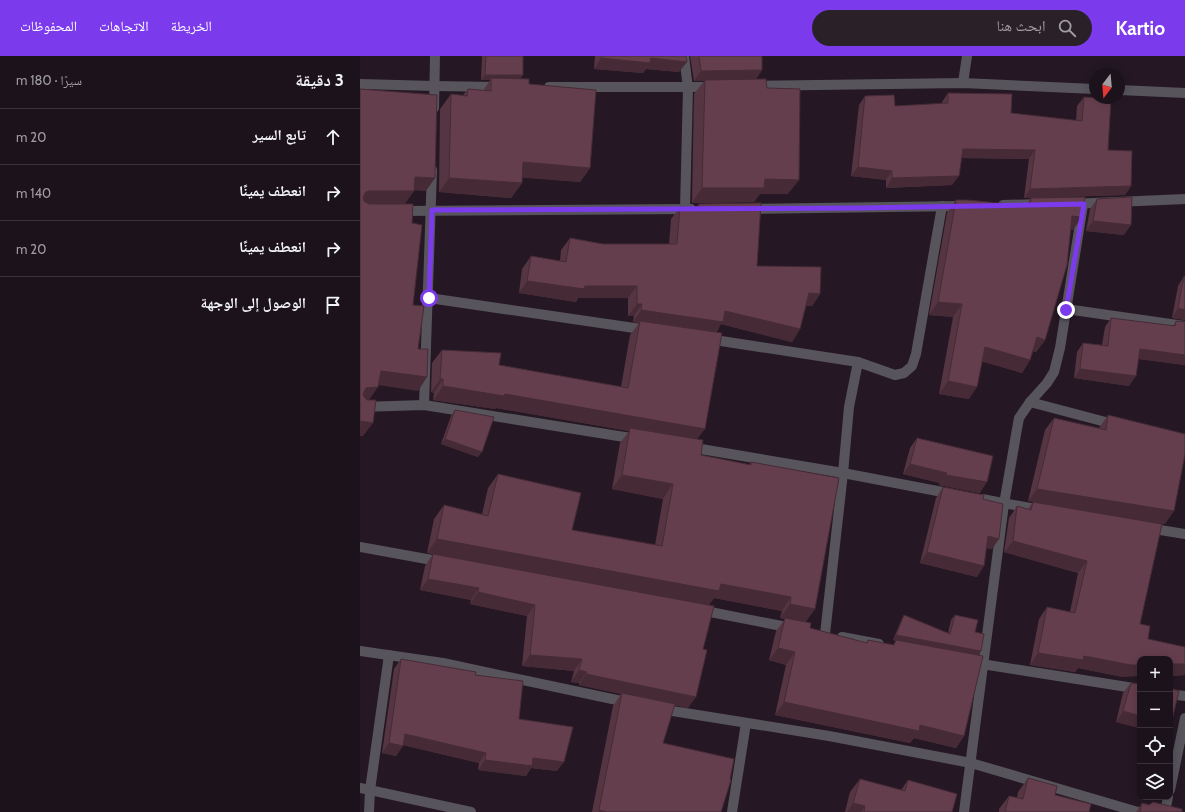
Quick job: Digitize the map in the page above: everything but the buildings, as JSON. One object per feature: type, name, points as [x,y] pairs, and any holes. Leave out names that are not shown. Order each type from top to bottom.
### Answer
[{"type":"street","points":[[433,117],[435,56]]},
{"type":"street","points":[[684,56],[688,88],[685,209]]},
{"type":"street","points":[[963,83],[967,56]]},
{"type":"street","points":[[743,87],[963,83],[1089,89]]},
{"type":"street","points":[[360,84],[506,87]]},
{"type":"street","points":[[537,87],[720,87]]},
{"type":"street","points":[[1125,90],[1185,93]]},
{"type":"street","points":[[424,406],[433,156]]},
{"type":"street","points":[[997,205],[1084,204],[1185,199]]},
{"type":"street","points":[[964,812],[1004,504],[1019,418],[1054,372],[1084,204]]},
{"type":"street","points":[[702,338],[858,362],[895,375],[904,373],[912,366],[916,354],[942,206]]},
{"type":"street","points":[[741,209],[973,206]]},
{"type":"street","points":[[392,211],[701,209]]},
{"type":"street","points":[[429,298],[655,331]]},
{"type":"street","points":[[1066,310],[1185,326]]},
{"type":"street","points":[[858,362],[849,407],[843,473],[821,633],[886,646]]},
{"type":"street","points":[[1030,402],[1126,427]]},
{"type":"street","points":[[360,407],[424,406],[647,440]]},
{"type":"street","points":[[678,446],[843,473],[960,495]]},
{"type":"street","points":[[974,498],[1051,512]]},
{"type":"street","points":[[1138,526],[1185,534]]},
{"type":"street","points":[[360,547],[453,564]]},
{"type":"street","points":[[692,608],[802,629]]},
{"type":"street","points":[[360,651],[443,663],[671,712],[829,736],[971,764],[1138,812]]},
{"type":"street","points":[[369,812],[365,789],[389,654]]},
{"type":"street","points":[[961,660],[1137,689]]},
{"type":"street","points":[[1173,694],[1185,696]]},
{"type":"street","points":[[1173,776],[1185,718]]},
{"type":"street","points":[[732,812],[746,723]]},
{"type":"street","points":[[365,789],[471,812]]},
{"type":"street","points":[[1165,812],[1167,800]]},
{"type":"route","points":[[429,298],[432,210],[859,208],[1084,204],[1066,310]]}]
